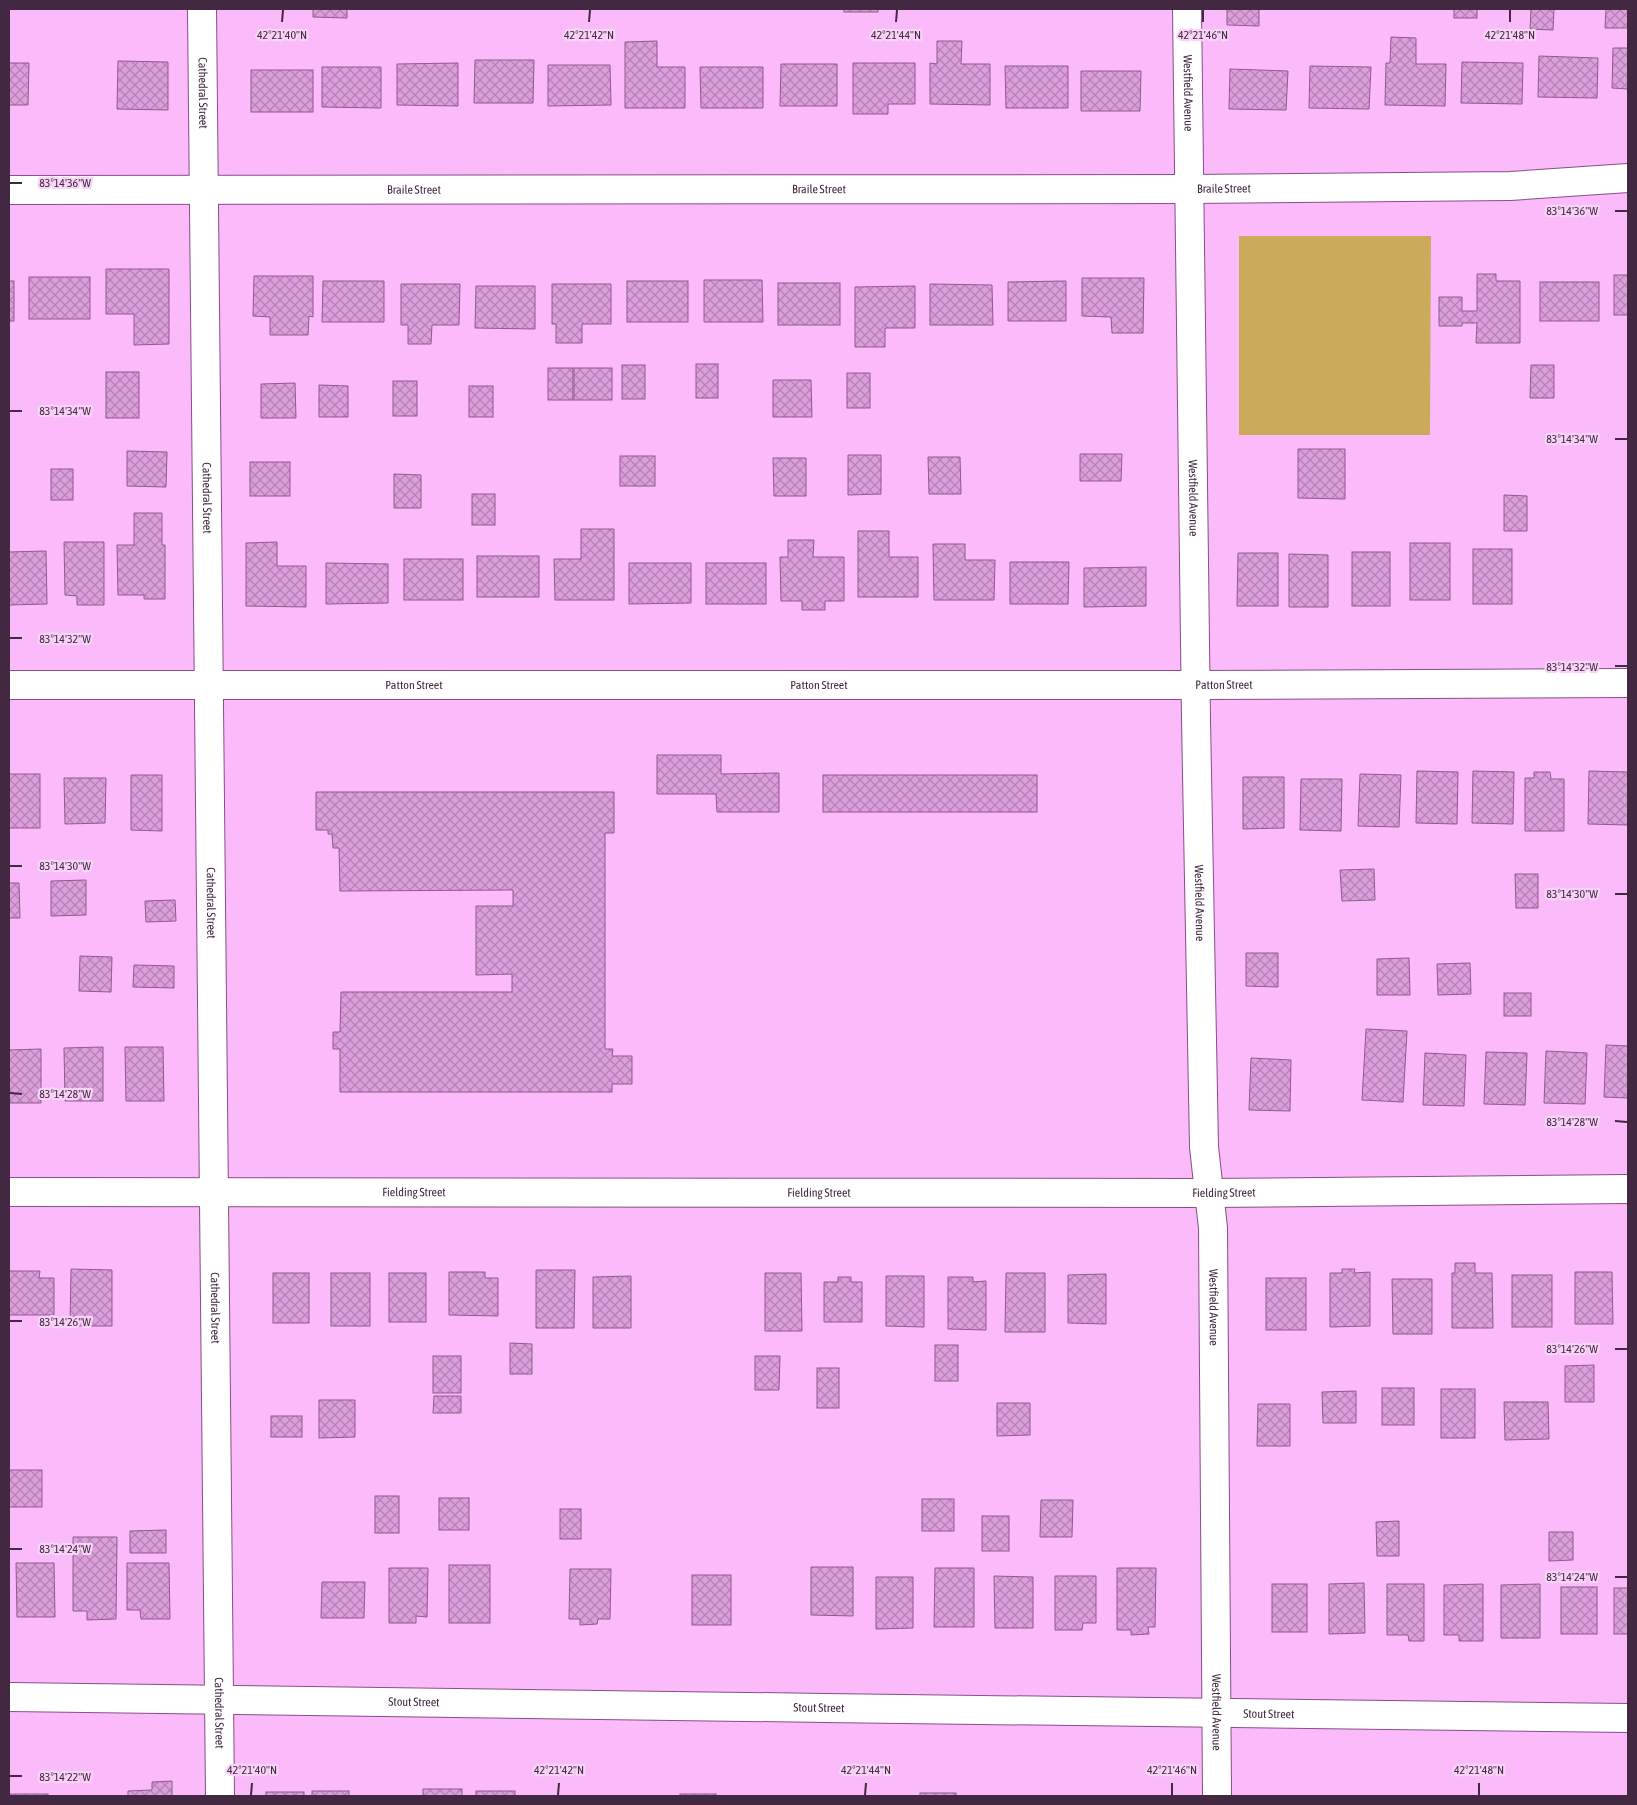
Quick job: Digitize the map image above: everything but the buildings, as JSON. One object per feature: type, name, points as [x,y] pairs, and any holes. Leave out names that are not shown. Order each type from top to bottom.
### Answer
[{"type":"street","name":"Cathedral Street","points":[[202,9],[220,1796]]},
{"type":"street","name":"Westfield Avenue","points":[[1187,9],[1204,1147],[1213,1228],[1216,1796]]},
{"type":"street","name":"Braile Street","points":[[9,190],[204,188],[1189,189],[1510,186],[1628,178]]},
{"type":"street","name":"Patton Street","points":[[9,685],[1628,683]]},
{"type":"street","name":"Fielding Street","points":[[9,1192],[1208,1193],[1628,1189]]},
{"type":"street","name":"Stout Street","points":[[9,1698],[219,1699],[1216,1714],[1628,1718]]},
{"type":"shaded area","points":[[1239,236],[1431,236],[1430,435],[1239,435]]}]
